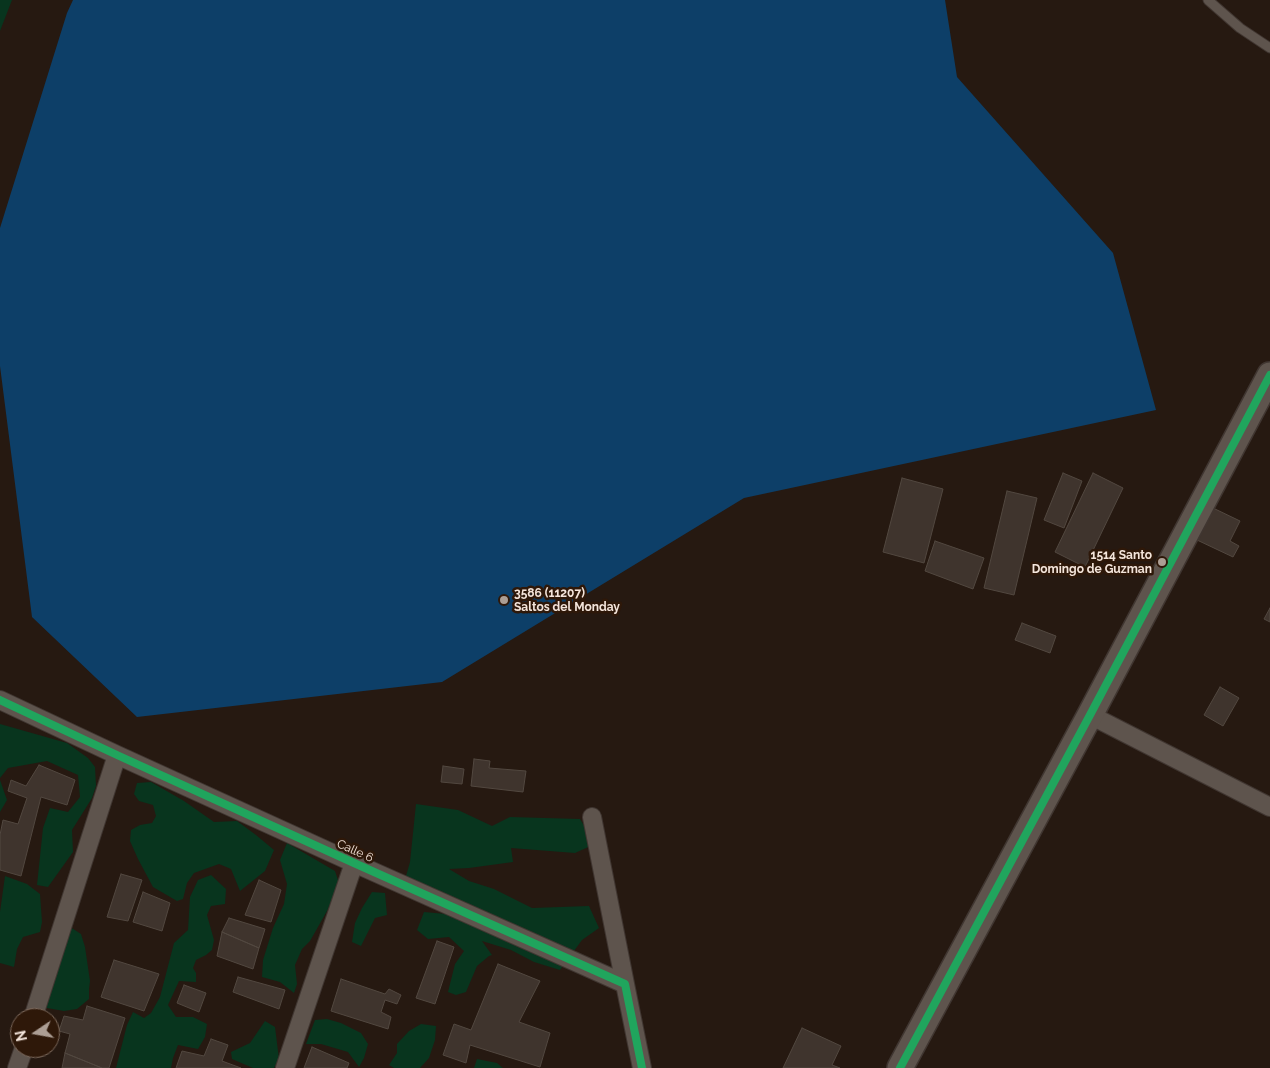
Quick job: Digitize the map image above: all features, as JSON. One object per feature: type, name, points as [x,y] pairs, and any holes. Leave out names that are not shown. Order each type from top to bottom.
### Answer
[{"type":"street","points":[[900,1068],[1270,375]]},
{"type":"street","name":"Calle 6","points":[[0,700],[354,863],[626,984]]},
{"type":"street","points":[[1090,715],[1270,807]]},
{"type":"street","points":[[36,1008],[117,755]]},
{"type":"street","points":[[592,817],[642,1068]]},
{"type":"street","points":[[285,1068],[354,863]]},
{"type":"lane","points":[[1208,0],[1240,28],[1270,48]]},
{"type":"green space","points":[[0,0],[12,0],[0,31]]},
{"type":"green space","points":[[0,724],[67,743],[88,758],[95,767],[96,786],[92,798],[72,830],[73,852],[48,887],[37,885],[43,828],[50,808],[68,812],[80,797],[78,775],[47,761],[8,768],[0,778]]},
{"type":"green space","points":[[0,780],[7,800],[0,812]]},
{"type":"green space","points":[[151,782],[184,801],[214,822],[237,821],[256,835],[274,850],[265,871],[240,891],[231,869],[219,864],[194,873],[187,883],[183,899],[177,901],[153,887],[130,841],[131,830],[140,825],[152,823],[156,816],[153,805],[139,801],[134,794],[137,783]]},
{"type":"green space","points":[[416,804],[458,810],[492,826],[510,817],[580,819],[595,844],[575,853],[511,848],[513,862],[449,869],[469,881],[494,889],[532,908],[589,906],[599,928],[582,940],[560,970],[534,962],[511,950],[482,941],[492,955],[477,966],[466,992],[456,995],[448,992],[455,964],[464,951],[449,937],[428,939],[417,930],[424,912],[446,914],[406,876],[410,862]]},
{"type":"green space","points":[[287,843],[335,871],[339,883],[327,911],[310,941],[302,949],[295,965],[297,984],[294,993],[280,982],[262,977],[263,960],[273,928],[284,904],[287,884],[280,860]]},
{"type":"green space","points":[[211,875],[226,889],[225,904],[211,906],[207,915],[214,940],[212,950],[196,960],[193,968],[196,973],[196,982],[179,981],[168,1005],[176,1017],[193,1017],[207,1024],[205,1037],[198,1049],[178,1045],[171,1068],[116,1068],[127,1025],[133,1012],[144,1018],[151,1013],[160,997],[174,943],[188,930],[190,897],[198,880]]},
{"type":"green space","points":[[5,876],[27,884],[40,894],[42,922],[40,932],[23,937],[17,949],[14,967],[0,963],[0,912]]},
{"type":"green space","points":[[372,892],[385,893],[387,915],[375,918],[361,946],[352,942],[355,923]]},
{"type":"green space","points":[[67,925],[81,934],[85,947],[90,981],[89,999],[77,1009],[64,1011],[60,1010],[60,1008],[41,1007],[50,975],[62,955]]},
{"type":"green space","points":[[327,1019],[341,1023],[361,1033],[368,1044],[359,1067],[348,1052],[321,1044],[306,1044],[315,1020]]},
{"type":"green space","points":[[265,1021],[275,1027],[279,1059],[274,1068],[253,1068],[232,1059],[231,1052],[250,1043]]},
{"type":"green space","points":[[421,1024],[436,1026],[435,1040],[429,1058],[420,1068],[394,1068],[389,1065],[397,1053],[397,1044],[409,1031]]},
{"type":"green space","points":[[477,1059],[497,1063],[503,1068],[474,1068]]},
{"type":"water","points":[[73,0],[945,0],[957,77],[1113,253],[1156,410],[744,498],[442,682],[137,717],[32,617],[0,366],[0,228],[67,13]]},
{"type":"building","points":[[1063,473],[1082,481],[1064,528],[1044,520]]},
{"type":"building","points":[[1093,473],[1123,488],[1085,567],[1055,552]]},
{"type":"building","points":[[902,478],[943,489],[924,563],[883,552]]},
{"type":"building","points":[[1007,491],[1037,498],[1014,595],[984,588]]},
{"type":"building","points":[[1213,508],[1240,521],[1230,541],[1239,546],[1233,557],[1197,540]]},
{"type":"building","points":[[935,541],[984,558],[973,589],[925,571]]},
{"type":"building","points":[[1270,608],[1270,622],[1264,619]]},
{"type":"building","points":[[1022,623],[1056,636],[1050,653],[1015,640]]},
{"type":"building","points":[[1220,687],[1239,698],[1223,726],[1204,715]]},
{"type":"building","points":[[474,759],[490,761],[489,768],[526,771],[523,792],[471,786]]},
{"type":"building","points":[[39,765],[75,780],[67,805],[41,797],[21,876],[0,870],[0,835],[3,820],[18,824],[27,798],[8,791],[11,780],[26,786]]},
{"type":"building","points":[[443,766],[464,769],[462,784],[441,782]]},
{"type":"building","points":[[121,874],[142,880],[128,921],[107,917]]},
{"type":"building","points":[[259,880],[281,890],[271,922],[245,915]]},
{"type":"building","points":[[143,892],[170,903],[162,931],[133,922]]},
{"type":"building","points":[[229,918],[265,929],[259,948],[222,932]]},
{"type":"building","points":[[222,932],[259,948],[253,969],[217,956]]},
{"type":"building","points":[[437,941],[454,947],[435,1004],[416,998]]},
{"type":"building","points":[[114,960],[159,974],[144,1011],[101,997]]},
{"type":"building","points":[[498,964],[540,981],[519,1022],[550,1033],[540,1067],[470,1045],[466,1063],[443,1055],[454,1024],[471,1030]]},
{"type":"building","points":[[238,977],[285,990],[279,1009],[233,992]]},
{"type":"building","points":[[341,979],[385,994],[389,989],[401,995],[397,1004],[385,1000],[381,1012],[391,1017],[388,1029],[331,1011]]},
{"type":"building","points":[[184,985],[206,993],[199,1012],[177,1003]]},
{"type":"building","points":[[87,1006],[125,1018],[109,1068],[102,1068],[65,1053],[70,1034],[60,1031],[64,1016],[83,1020]]},
{"type":"building","points":[[802,1028],[841,1046],[832,1065],[840,1068],[783,1068]]},
{"type":"building","points":[[211,1039],[228,1045],[222,1061],[241,1068],[176,1068],[182,1051],[204,1056]]},
{"type":"building","points":[[312,1047],[349,1063],[347,1068],[304,1068]]},
{"type":"building","points":[[65,1053],[102,1068],[62,1068]]},
{"type":"cycle path","points":[[900,1068],[1270,375]]},
{"type":"cycle path","points":[[0,700],[354,863],[625,984],[642,1068]]},
{"type":"place","name":"1514 Santo Domingo de Guzman","points":[[1162,562]]},
{"type":"place","name":"3586 (11207) Saltos del Monday","points":[[504,600]]}]
